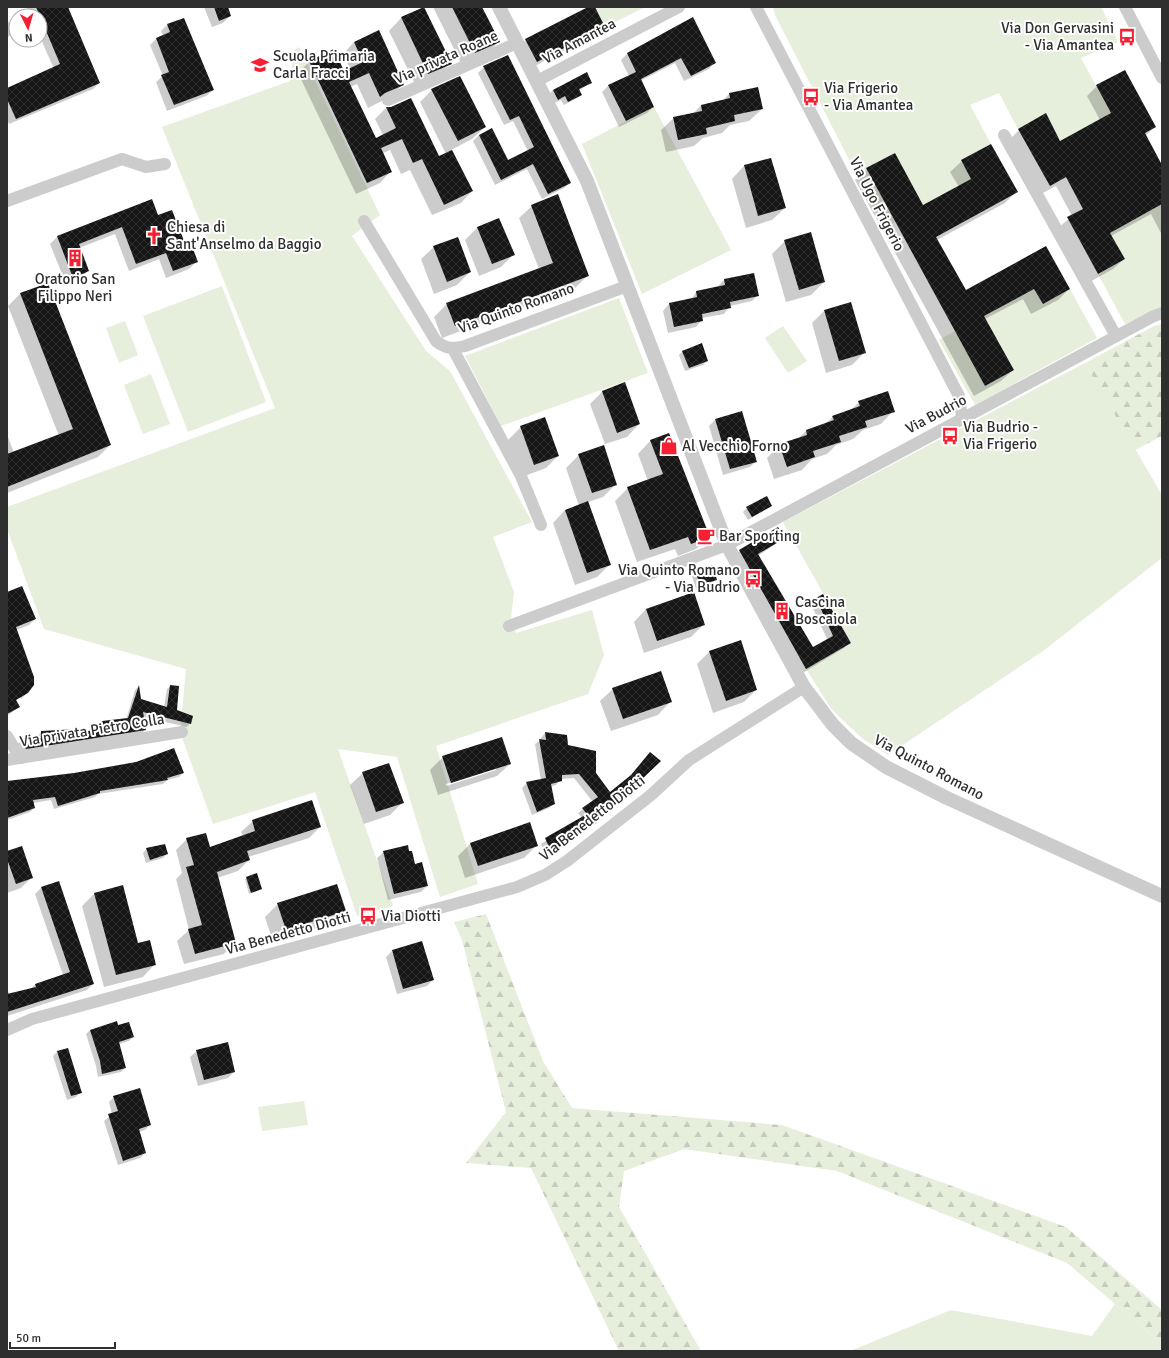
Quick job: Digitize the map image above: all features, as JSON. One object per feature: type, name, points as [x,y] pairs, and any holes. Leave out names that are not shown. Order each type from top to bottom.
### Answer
[{"type":"street","name":"Via Quinto Romano","points":[[499,7],[587,181],[727,545],[804,688],[833,725],[851,743],[886,767],[947,798],[1162,896]]},
{"type":"street","name":"Via Amantea","points":[[537,81],[679,7]]},
{"type":"street","name":"Via Ugo Frigerio","points":[[756,7],[959,396],[962,418]]},
{"type":"street","points":[[1125,7],[1162,78]]},
{"type":"street","name":"Via privata Roane","points":[[388,100],[517,43]]},
{"type":"street","points":[[1004,135],[1116,336]]},
{"type":"street","points":[[7,201],[122,159],[146,167],[165,164]]},
{"type":"street","name":"Via Quinto Romano","points":[[364,221],[436,341],[444,347],[453,349],[465,346],[627,286]]},
{"type":"street","name":"Via Budrio","points":[[727,545],[962,418],[1162,313]]},
{"type":"street","points":[[453,349],[521,476],[541,526]]},
{"type":"street","points":[[509,626],[727,545]]},
{"type":"street","name":"Via Benedetto Diotti","points":[[7,1030],[32,1019],[509,890],[545,875],[567,862],[650,795],[689,760],[804,688]]},
{"type":"street","name":"Via privata Pietro Colla","points":[[7,760],[182,732]]},
{"type":"street","points":[[7,736],[20,758]]},
{"type":"green space","points":[[595,7],[645,7],[605,27]]},
{"type":"green space","points":[[773,7],[1101,7],[1118,42],[1081,58],[1111,113],[1060,141],[1046,114],[1018,129],[999,93],[970,105],[991,144],[961,160],[971,179],[923,205],[895,153],[866,168],[895,222],[884,228],[775,15]]},
{"type":"green space","points":[[299,47],[380,215],[352,236],[426,351],[450,371],[532,522],[493,537],[514,592],[511,618],[516,633],[592,610],[604,655],[588,694],[436,746],[478,884],[440,897],[397,757],[338,749],[393,906],[357,916],[315,792],[213,824],[183,740],[181,722],[186,669],[44,629],[7,529],[7,507],[275,408],[162,127],[290,81],[294,50]]},
{"type":"green space","points":[[654,107],[731,250],[642,294],[582,144]]},
{"type":"green space","points":[[1161,205],[1162,307],[1125,324],[1098,274],[1125,259],[1110,233]]},
{"type":"green space","points":[[222,286],[266,402],[188,432],[143,316]]},
{"type":"green space","points":[[1034,289],[1043,304],[1070,289],[1097,338],[975,405],[939,340],[955,331],[1014,370],[984,316]]},
{"type":"green space","points":[[619,298],[648,373],[501,426],[465,356]]},
{"type":"green space","points":[[125,321],[138,355],[119,363],[106,328]]},
{"type":"green space","points":[[1162,324],[1162,436],[1135,450],[1085,363],[1154,326]]},
{"type":"green space","points":[[783,326],[807,361],[788,373],[765,338]]},
{"type":"green space","points":[[1085,363],[1162,495],[1162,558],[1043,651],[888,755],[863,739],[832,710],[806,669],[851,643],[783,522]]},
{"type":"green space","points":[[151,374],[170,424],[143,434],[124,385]]},
{"type":"green space","points":[[486,914],[543,1061],[572,1108],[782,1125],[1066,1227],[1162,1310],[1162,1344],[1067,1263],[837,1171],[684,1149],[624,1171],[619,1207],[701,1351],[619,1351],[531,1168],[466,1163],[506,1112],[462,940],[454,922]]},
{"type":"green space","points":[[304,1101],[308,1125],[262,1131],[258,1107]]},
{"type":"green space","points":[[1115,1304],[1162,1344],[1162,1351],[850,1351],[951,1310],[1092,1336]]},
{"type":"building","points":[[68,7],[100,83],[16,119],[7,99],[7,88],[60,64],[48,36],[48,8],[36,8]]},
{"type":"building","points":[[214,7],[228,7],[231,16],[219,21]]},
{"type":"building","points":[[424,7],[452,64],[428,74],[401,17]]},
{"type":"building","points":[[452,7],[482,7],[500,42],[475,53]]},
{"type":"building","points":[[588,7],[595,7],[605,27],[537,62],[525,39]]},
{"type":"building","points":[[693,17],[716,63],[691,76],[681,58],[641,79],[654,107],[626,121],[608,85],[636,72],[627,53]]},
{"type":"building","points":[[184,18],[214,90],[174,105],[161,75],[169,72],[156,38],[170,32],[167,24]]},
{"type":"building","points":[[379,30],[404,85],[385,93],[380,97],[369,73],[349,82],[376,138],[396,128],[386,107],[391,107],[411,98],[439,156],[452,150],[473,191],[444,205],[422,159],[413,163],[402,139],[381,148],[392,172],[367,183],[309,61],[334,49],[344,71],[363,62],[354,42]]},
{"type":"building","points":[[508,55],[571,183],[548,194],[533,164],[501,180],[479,135],[492,128],[508,160],[534,147],[519,116],[510,120],[483,66]]},
{"type":"building","points":[[1125,70],[1156,127],[1145,133],[1162,165],[1162,204],[1110,233],[1125,259],[1098,274],[1067,217],[1083,209],[1066,177],[1050,186],[1018,129],[1046,113],[1060,141],[1111,113],[1096,85]]},
{"type":"building","points":[[587,72],[592,83],[579,89],[582,95],[568,102],[565,96],[558,100],[553,90]]},
{"type":"building","points":[[460,76],[486,127],[458,141],[431,89]]},
{"type":"building","points":[[758,87],[763,109],[734,115],[735,121],[706,128],[707,134],[678,140],[673,117],[702,111],[701,105],[730,98],[729,93]]},
{"type":"building","points":[[991,144],[1018,192],[936,237],[966,290],[1046,246],[1070,289],[1043,304],[1034,289],[984,316],[1014,370],[985,386],[866,168],[895,153],[923,205],[971,179],[961,160]]},
{"type":"building","points":[[771,158],[786,208],[758,216],[744,165]]},
{"type":"building","points":[[558,194],[589,276],[455,326],[446,303],[553,263],[531,205]]},
{"type":"building","points":[[152,199],[158,215],[172,210],[188,251],[193,249],[198,262],[173,271],[166,253],[136,264],[122,227],[79,244],[89,271],[73,278],[57,236]]},
{"type":"building","points":[[499,218],[515,255],[492,264],[477,227]]},
{"type":"building","points":[[811,232],[825,282],[799,290],[784,240]]},
{"type":"building","points":[[458,237],[471,272],[447,282],[433,246]]},
{"type":"building","points":[[754,273],[759,296],[730,302],[731,308],[702,314],[703,321],[674,327],[669,303],[697,297],[696,291],[725,285],[724,279]]},
{"type":"building","points":[[48,283],[111,445],[7,487],[7,454],[73,429],[20,293]]},
{"type":"building","points":[[851,302],[866,353],[839,361],[824,310]]},
{"type":"building","points":[[702,343],[708,361],[689,368],[682,351]]},
{"type":"building","points":[[625,382],[640,424],[617,433],[602,391]]},
{"type":"building","points":[[888,391],[895,412],[865,421],[867,427],[839,436],[841,442],[813,451],[815,457],[787,467],[779,444],[807,435],[806,430],[834,420],[832,416],[860,406],[858,401]]},
{"type":"building","points":[[742,411],[757,462],[730,469],[715,419]]},
{"type":"building","points":[[545,417],[559,456],[534,465],[520,426]]},
{"type":"building","points":[[669,433],[710,537],[691,544],[688,537],[650,550],[627,487],[663,474],[650,440]]},
{"type":"building","points":[[604,445],[617,485],[592,493],[578,454]]},
{"type":"building","points":[[767,496],[772,506],[752,517],[746,507]]},
{"type":"building","points":[[588,501],[611,565],[587,573],[565,510]]},
{"type":"building","points":[[778,527],[785,538],[758,554],[813,647],[833,636],[816,598],[823,594],[851,643],[806,669],[739,550]]},
{"type":"building","points":[[713,565],[717,580],[700,585],[695,571]]},
{"type":"building","points":[[22,586],[36,619],[16,627],[34,677],[34,685],[28,693],[16,700],[20,707],[7,714],[7,592]]},
{"type":"building","points":[[694,592],[705,625],[657,641],[646,609]]},
{"type":"building","points":[[741,640],[757,690],[726,701],[709,651]]},
{"type":"building","points":[[661,671],[672,702],[623,719],[612,688]]},
{"type":"building","points":[[139,685],[141,699],[167,707],[170,685],[179,686],[177,710],[193,716],[191,724],[143,712],[146,730],[26,749],[20,740],[41,738],[41,731],[78,729],[78,733],[103,728],[102,721],[128,718]]},
{"type":"building","points":[[545,732],[567,735],[568,745],[596,751],[596,773],[610,792],[631,775],[650,752],[661,761],[595,824],[551,852],[545,838],[587,814],[582,808],[598,797],[579,774],[562,775],[562,781],[551,784],[555,804],[537,812],[526,782],[546,778],[539,739],[546,740]]},
{"type":"building","points":[[502,737],[511,764],[451,783],[442,756]]},
{"type":"building","points":[[174,748],[184,773],[167,778],[168,780],[100,791],[100,793],[58,806],[55,797],[33,800],[35,808],[7,818],[7,781],[74,773],[136,762]]},
{"type":"building","points":[[389,763],[404,803],[376,812],[362,772]]},
{"type":"building","points":[[312,800],[321,827],[247,851],[250,860],[217,872],[236,943],[195,954],[188,929],[202,925],[186,867],[194,865],[186,838],[206,833],[210,847],[255,831],[252,820]]},
{"type":"building","points":[[530,822],[538,846],[478,866],[470,843]]},
{"type":"building","points":[[165,844],[168,854],[150,860],[146,848]]},
{"type":"building","points":[[408,845],[409,851],[412,851],[415,864],[422,862],[428,886],[394,894],[383,851]]},
{"type":"building","points":[[22,846],[33,878],[16,884],[7,859],[7,851]]},
{"type":"building","points":[[257,873],[262,889],[251,893],[246,877]]},
{"type":"building","points":[[59,881],[94,984],[7,1012],[7,994],[36,987],[35,984],[70,972],[41,887]]},
{"type":"building","points":[[337,884],[346,911],[286,930],[277,903]]},
{"type":"building","points":[[123,885],[138,943],[150,940],[156,965],[116,975],[94,893]]},
{"type":"building","points":[[422,941],[434,980],[403,989],[392,950]]},
{"type":"building","points":[[117,1021],[118,1025],[129,1022],[134,1037],[119,1042],[126,1068],[102,1074],[100,1061],[90,1030]]},
{"type":"building","points":[[228,1042],[235,1072],[204,1080],[196,1050]]},
{"type":"building","points":[[68,1048],[82,1093],[71,1096],[57,1051]]},
{"type":"building","points":[[140,1088],[151,1125],[139,1129],[146,1153],[123,1161],[108,1114],[118,1111],[113,1096]]},
{"type":"place","name":"Via Don Gervasini - Via Amantea","points":[[1127,37]]},
{"type":"place","name":"Scuola Primaria Carla Fracci","points":[[260,65]]},
{"type":"place","name":"Via Frigerio - Via Amantea","points":[[811,97]]},
{"type":"place","name":"Chiesa di Sant'Anselmo da Baggio","points":[[154,236]]},
{"type":"place","name":"Oratorio San Filippo Neri","points":[[75,258]]},
{"type":"place","name":"Via Budrio - Via Frigerio","points":[[950,436]]},
{"type":"place","name":"Al Vecchio Forno","points":[[669,446]]},
{"type":"place","name":"Bar Sporting","points":[[706,536]]},
{"type":"place","name":"Via Quinto Romano - Via Budrio","points":[[753,579]]},
{"type":"place","name":"Cascina Boscaiola","points":[[782,611]]},
{"type":"place","name":"Via Diotti","points":[[368,916]]}]
